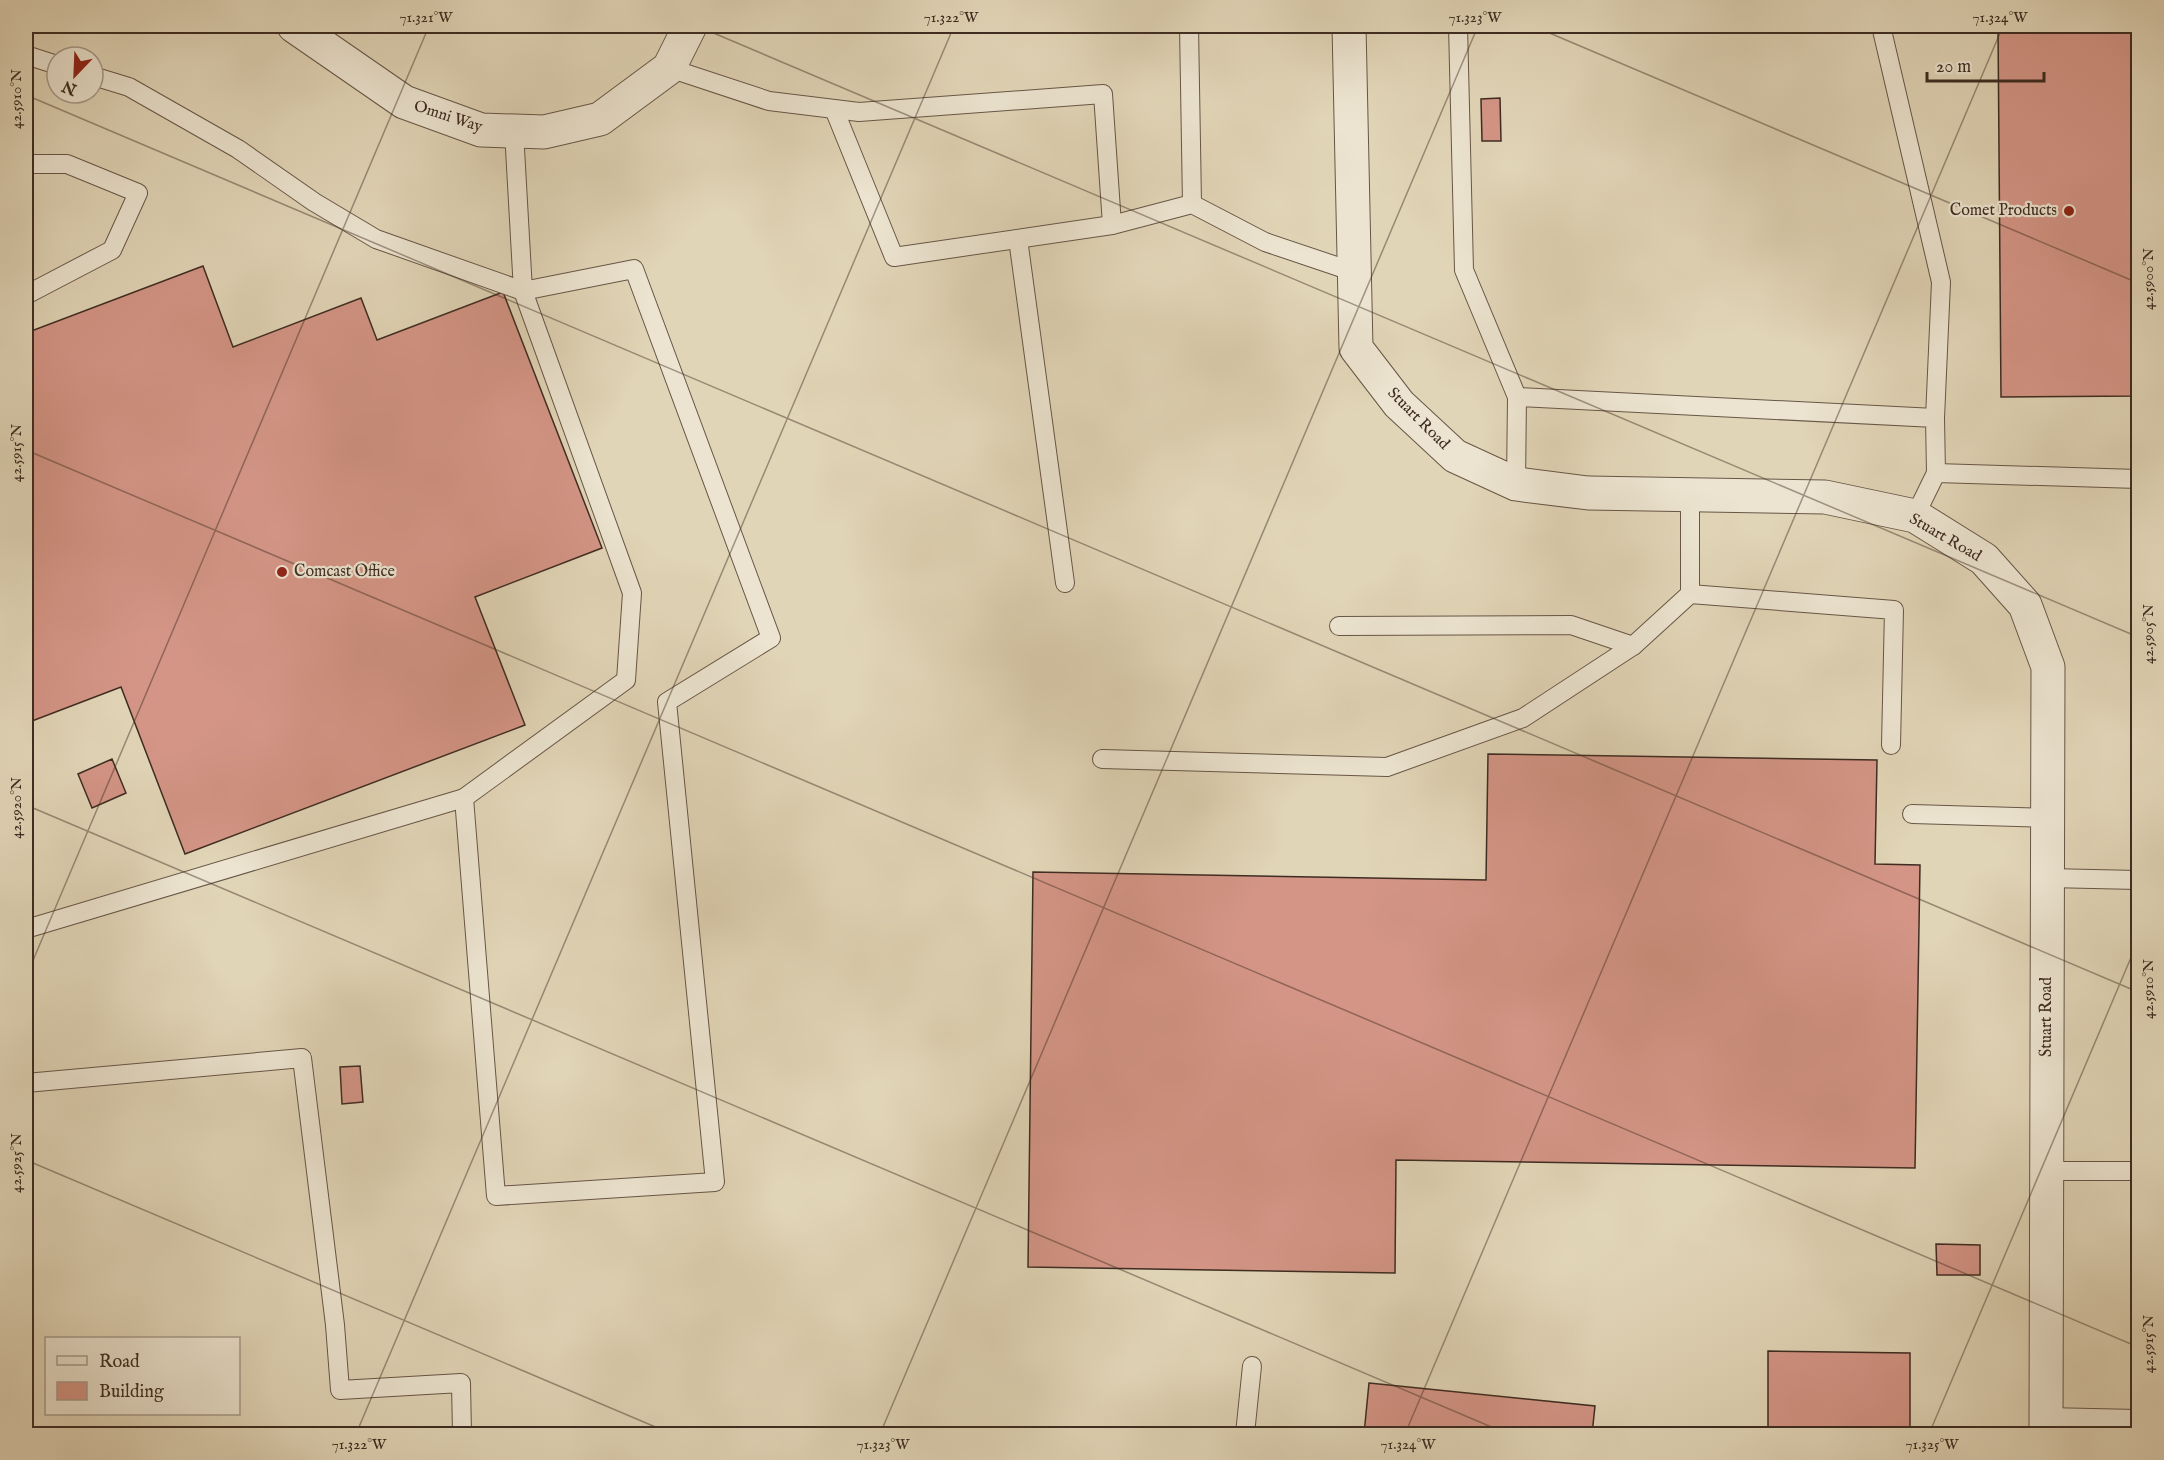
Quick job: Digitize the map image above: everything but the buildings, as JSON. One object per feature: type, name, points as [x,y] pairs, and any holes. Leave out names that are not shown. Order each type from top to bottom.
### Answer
[{"type":"street","name":"Omni Way","points":[[294,26],[404,102],[481,130],[544,132],[600,119],[669,68],[690,26]]},
{"type":"street","name":"Stuart Road","points":[[1348,26],[1356,348],[1399,404],[1455,456],[1516,484],[1588,493],[1825,497],[1915,516],[1984,559],[2025,605],[2048,667],[2046,1426]]},
{"type":"lane","points":[[1189,26],[1192,204]]},
{"type":"lane","points":[[1458,26],[1464,270],[1517,397],[1516,484]]},
{"type":"lane","points":[[1881,26],[1941,282],[1935,418],[1936,473],[1915,516]]},
{"type":"lane","points":[[26,55],[45,61]]},
{"type":"lane","points":[[669,68],[769,101],[859,112],[1103,94],[1112,225]]},
{"type":"lane","points":[[105,80],[129,87],[238,148],[314,202],[376,239],[523,291],[634,269],[771,638],[667,702],[715,1182],[496,1196],[464,798]]},
{"type":"lane","points":[[834,109],[894,257],[1112,225],[1192,204],[1265,242],[1354,272]]},
{"type":"lane","points":[[26,929],[464,798],[626,680],[632,593],[523,291],[514,131]]},
{"type":"lane","points":[[26,164],[66,164],[138,193],[112,250],[26,295]]},
{"type":"lane","points":[[1018,239],[1065,583]]},
{"type":"lane","points":[[1517,397],[1935,418]]},
{"type":"lane","points":[[1936,473],[2139,479]]},
{"type":"lane","points":[[1690,495],[1690,594]]},
{"type":"lane","points":[[1102,759],[1386,767],[1523,718],[1633,646],[1690,594],[1894,610],[1891,745]]},
{"type":"lane","points":[[1339,626],[1571,625],[1633,646]]},
{"type":"lane","points":[[1912,814],[2048,818]]},
{"type":"lane","points":[[2048,879],[2139,880]]},
{"type":"lane","points":[[26,1083],[302,1058],[335,1325],[340,1390],[461,1383],[462,1434]]},
{"type":"lane","points":[[2047,1171],[2139,1171]]},
{"type":"lane","points":[[1245,1434],[1252,1366]]},
{"type":"lane","points":[[2046,1426],[2139,1419]]},
{"type":"place","name":"Comet Products","points":[[2069,211]]},
{"type":"place","name":"Comcast Office","points":[[282,572]]}]
